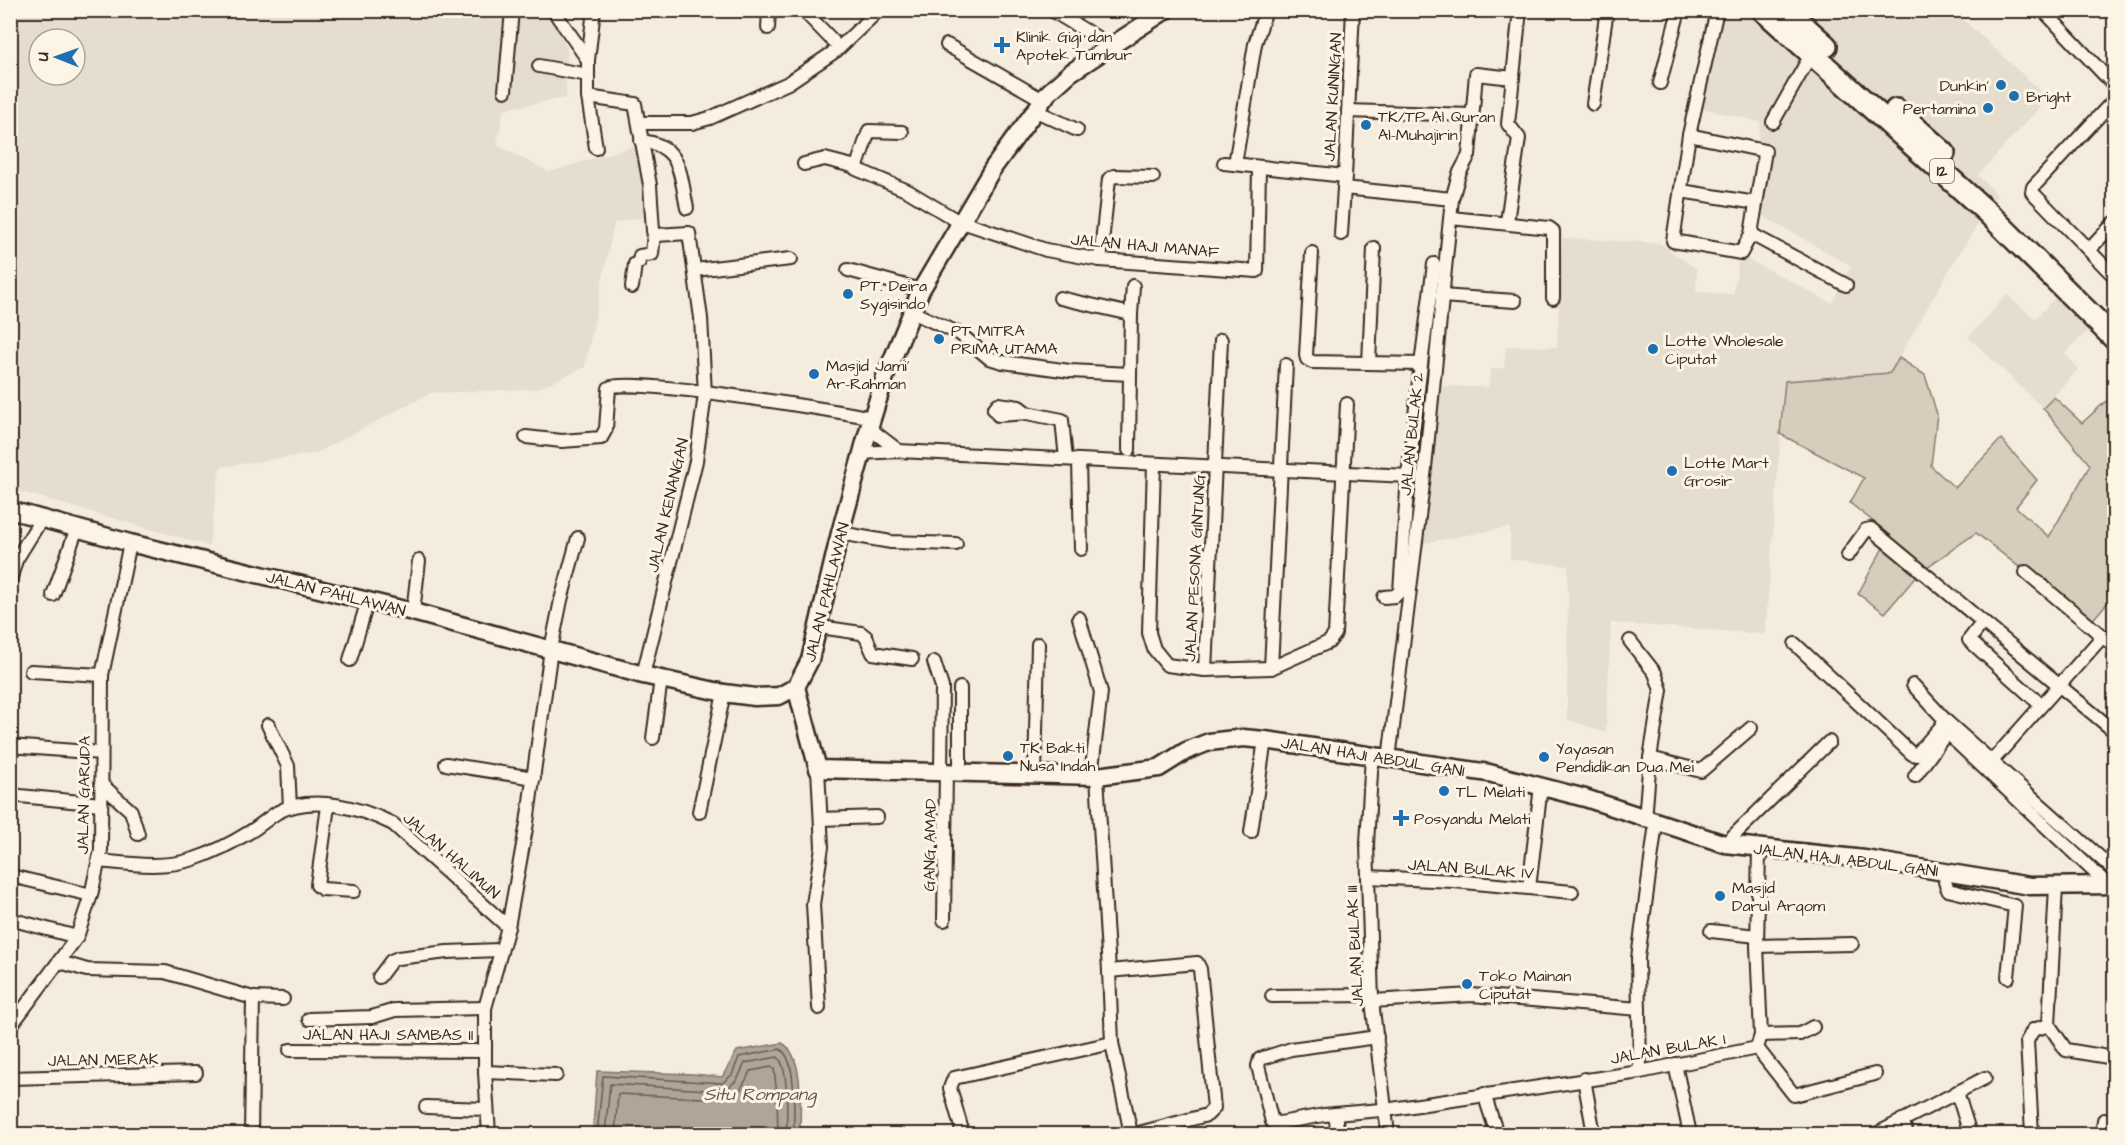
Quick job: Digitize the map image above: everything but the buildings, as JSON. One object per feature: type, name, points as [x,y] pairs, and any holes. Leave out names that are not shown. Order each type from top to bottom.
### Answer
[{"type":"highway","name":"12","points":[[1763,10],[1982,208],[2115,338]]},
{"type":"highway","name":"12","points":[[1786,10],[1970,178],[2115,317]]},
{"type":"main road","name":"JALAN PAHLAWAN","points":[[10,510],[130,543],[368,600],[644,675],[724,693],[778,696],[796,687],[806,672],[820,627],[840,533],[870,423],[885,376],[921,290],[963,223],[993,168],[1039,105],[1070,73],[1166,10]]},
{"type":"main road","points":[[796,687],[818,769]]},
{"type":"main road","name":"JALAN HAJI ABDUL GANI","points":[[818,769],[1094,776],[1159,768],[1186,751],[1209,742],[1243,738],[1489,773],[1541,786],[1725,844],[1865,859],[2016,884],[2056,886],[2112,880]]},
{"type":"street","points":[[505,91],[512,10]]},
{"type":"street","points":[[552,10],[588,60]]},
{"type":"street","points":[[594,10],[588,60],[588,97],[596,148]]},
{"type":"street","points":[[768,28],[770,10]]},
{"type":"street","points":[[803,10],[833,41]]},
{"type":"street","points":[[640,123],[692,123],[710,118],[788,83],[837,50],[879,10]]},
{"type":"street","points":[[1051,10],[1111,46]]},
{"type":"street","name":"JALAN KUNINGAN","points":[[1266,10],[1229,163],[1345,182],[1353,10]]},
{"type":"street","points":[[1507,222],[1519,138],[1508,124],[1520,10]]},
{"type":"street","points":[[1593,104],[1607,10]]},
{"type":"street","points":[[1660,83],[1679,10]]},
{"type":"street","points":[[1689,135],[1765,151],[1751,234],[1741,253],[1676,242],[1672,238],[1689,135],[1717,10]]},
{"type":"street","points":[[2043,10],[2115,85]]},
{"type":"street","points":[[947,45],[1077,130]]},
{"type":"street","points":[[1773,122],[1812,53]]},
{"type":"street","points":[[538,66],[588,75]]},
{"type":"street","name":"JALAN BULAK 2","points":[[1389,759],[1425,468],[1452,200],[1459,174],[1469,155],[1476,74],[1513,78]]},
{"type":"street","points":[[588,97],[632,102],[636,107],[640,123],[641,141],[650,185],[654,233],[652,254],[640,256],[639,262],[635,264],[632,287]]},
{"type":"street","points":[[2115,100],[2033,187],[2032,192],[2115,276]]},
{"type":"street","points":[[1348,111],[1471,114]]},
{"type":"street","points":[[856,167],[870,131],[902,132]]},
{"type":"street","points":[[641,141],[661,145],[675,158],[687,208]]},
{"type":"street","name":"JALAN HAJI MANAF","points":[[804,164],[825,159],[856,167],[858,170],[908,191],[963,223],[1046,250],[1100,260],[1257,271],[1259,168]]},
{"type":"street","points":[[1100,260],[1110,179],[1114,176],[1153,177]]},
{"type":"street","points":[[1341,234],[1345,182],[1452,200]]},
{"type":"street","points":[[1681,191],[1756,203]]},
{"type":"street","points":[[1451,218],[1545,226],[1553,231],[1553,298]]},
{"type":"street","points":[[2089,250],[2115,223]]},
{"type":"street","name":"JALAN KENANGAN","points":[[644,675],[696,461],[705,394],[701,318],[689,233],[654,233]]},
{"type":"street","points":[[1751,234],[1846,285]]},
{"type":"street","points":[[1369,363],[1374,248]]},
{"type":"street","points":[[1312,253],[1307,359],[1312,362],[1421,364]]},
{"type":"street","points":[[695,270],[791,259]]},
{"type":"street","points":[[1384,597],[1395,596],[1400,591],[1408,476],[1434,264]]},
{"type":"street","points":[[848,270],[921,290]]},
{"type":"street","points":[[1129,450],[1132,286]]},
{"type":"street","points":[[1441,296],[1515,301]]},
{"type":"street","points":[[1060,298],[1131,314]]},
{"type":"street","points":[[912,312],[960,334],[989,358],[1003,362],[1070,371],[1130,374]]},
{"type":"street","name":"JALAN PESONA GINTUNG","points":[[1205,670],[1221,340]]},
{"type":"street","points":[[1271,668],[1286,365]]},
{"type":"street","points":[[526,437],[564,441],[570,438],[601,438],[606,429],[609,388],[638,385],[765,400],[870,423],[899,451]]},
{"type":"street","name":"JALAN PESONA GINTUNG","points":[[1154,464],[1149,633],[1154,649],[1167,665],[1205,670],[1271,668],[1333,639],[1345,473],[1347,404]]},
{"type":"street","points":[[1027,413],[1062,420],[1066,459]]},
{"type":"street","name":"JALAN PESONA GINTUNG","points":[[861,453],[899,451],[1408,476]]},
{"type":"street","points":[[1079,460],[1081,549]]},
{"type":"street","points":[[10,581],[16,560],[42,518]]},
{"type":"street","points":[[53,595],[76,528]]},
{"type":"street","points":[[1848,555],[1866,531],[1871,529],[2115,731]]},
{"type":"street","points":[[840,533],[891,542],[956,544]]},
{"type":"street","points":[[489,1134],[485,1072],[485,1008],[499,950],[508,927],[534,778],[551,649],[578,538]]},
{"type":"street","name":"JALAN GARUDA","points":[[10,1027],[77,937],[91,895],[98,861],[101,804],[102,675],[130,543]]},
{"type":"street","points":[[413,612],[419,561]]},
{"type":"street","points":[[2026,572],[2115,646]]},
{"type":"street","points":[[350,660],[368,600]]},
{"type":"street","points":[[1079,618],[1101,692],[1094,776],[1112,1043],[1133,1134],[1207,1114],[1214,1108],[1200,969],[1194,963],[1109,972]]},
{"type":"street","points":[[1983,622],[1969,640],[2041,705]]},
{"type":"street","points":[[820,627],[861,633],[866,637],[873,653],[912,659]]},
{"type":"street","points":[[1993,760],[2103,636]]},
{"type":"street","points":[[1630,641],[1659,681],[1660,690],[1650,758],[1651,822],[1640,930],[1640,1072]]},
{"type":"street","points":[[1035,776],[1038,644]]},
{"type":"street","points":[[1795,644],[1912,754],[1916,755],[1946,721]]},
{"type":"street","points":[[934,662],[942,687],[949,771]]},
{"type":"street","points":[[31,671],[102,675]]},
{"type":"street","points":[[653,738],[661,679]]},
{"type":"street","points":[[1912,685],[1946,721],[1993,760],[2112,880]]},
{"type":"street","points":[[949,771],[960,688]]},
{"type":"street","points":[[699,812],[724,693]]},
{"type":"street","points":[[268,725],[288,766],[290,807]]},
{"type":"street","points":[[1650,758],[1701,771],[1751,728]]},
{"type":"street","points":[[1915,776],[1945,735],[1950,736],[2112,880]]},
{"type":"street","points":[[1251,832],[1265,740]]},
{"type":"street","points":[[1725,844],[1829,742]]},
{"type":"street","points":[[10,746],[101,753]]},
{"type":"street","name":"JALAN BULAK III","points":[[1372,755],[1367,843],[1372,998],[1388,1134]]},
{"type":"street","points":[[446,765],[534,778]]},
{"type":"street","points":[[818,769],[822,847],[813,904],[819,1008]]},
{"type":"street","name":"GANG AMAD","points":[[945,920],[949,771]]},
{"type":"street","points":[[101,784],[131,811],[138,834]]},
{"type":"street","points":[[1529,888],[1541,786]]},
{"type":"street","points":[[10,795],[101,804]]},
{"type":"street","points":[[327,806],[317,885],[322,889],[354,891]]},
{"type":"street","name":"JALAN HALIMUN","points":[[98,861],[146,865],[194,859],[249,833],[277,813],[290,807],[327,806],[358,809],[393,824],[508,927]]},
{"type":"street","points":[[821,819],[877,817]]},
{"type":"street","points":[[1760,848],[1757,941],[1761,1035],[1756,1048],[1779,1073],[1794,1095],[1875,1074]]},
{"type":"street","points":[[1948,871],[1945,882],[1948,890],[2015,906],[2008,977]]},
{"type":"street","points":[[11,876],[91,895]]},
{"type":"street","name":"JALAN BULAK IV","points":[[1368,878],[1454,881],[1572,892]]},
{"type":"street","points":[[2056,886],[2049,1025],[2066,1050],[2115,1058]]},
{"type":"street","points":[[10,919],[77,937]]},
{"type":"street","points":[[1711,931],[1757,941],[1852,944]]},
{"type":"street","points":[[379,977],[391,961],[398,958],[447,951],[499,950]]},
{"type":"street","points":[[60,962],[87,970],[165,972],[253,998],[283,999]]},
{"type":"street","points":[[1272,996],[1372,998],[1482,995],[1639,1010]]},
{"type":"street","points":[[251,1134],[253,998]]},
{"type":"street","points":[[309,1019],[372,1017],[395,1010],[485,1008]]},
{"type":"street","points":[[2032,1134],[2027,1041],[2033,1030],[2049,1025]]},
{"type":"street","points":[[1761,1035],[1800,1034],[1813,1027]]},
{"type":"street","name":"JALAN BULAK I","points":[[1377,1037],[1291,1049],[1260,1059],[1258,1066],[1270,1117],[1275,1123],[1385,1109],[1640,1072],[1756,1048]]},
{"type":"street","points":[[963,1134],[950,1088],[954,1078],[1112,1043]]},
{"type":"street","name":"JALAN HAJI SAMBAS II","points":[[290,1050],[485,1051]]},
{"type":"street","points":[[1675,1064],[1690,1134]]},
{"type":"street","points":[[485,1072],[556,1075]]},
{"type":"street","name":"JALAN MERAK","points":[[10,1078],[196,1073]]},
{"type":"street","points":[[1876,1134],[1985,1078]]},
{"type":"street","points":[[1584,1079],[1594,1134]]},
{"type":"street","points":[[1957,1092],[1970,1134]]},
{"type":"street","points":[[1484,1094],[1497,1134]]},
{"type":"street","points":[[426,1107],[487,1109]]},
{"type":"street","points":[[1335,1114],[1338,1134]]},
{"type":"street","points":[[1902,1120],[1907,1134]]},
{"type":"street","points":[[2102,1134],[2104,1120]]},
{"type":"shaded area","points":[[10,11],[549,11],[567,49],[566,98],[504,109],[497,145],[549,172],[644,143],[648,216],[614,223],[585,367],[537,389],[431,393],[316,453],[220,467],[209,546],[11,489]]},
{"type":"shaded area","points":[[1714,11],[1954,11],[2048,98],[1978,175],[1997,195],[1955,260],[1890,373],[1785,381],[1765,634],[1611,623],[1606,733],[1567,719],[1568,566],[1510,559],[1510,527],[1413,545],[1424,386],[1488,387],[1491,369],[1504,368],[1506,346],[1557,347],[1562,238],[1659,243],[1697,269],[1696,292],[1733,294],[1740,255],[1832,303],[1851,266],[1747,207],[1761,122],[1693,106],[1693,83]]},
{"type":"shaded area","points":[[2059,293],[2091,327],[2065,353],[2078,369],[2043,408],[1968,337],[2007,295],[2035,319]]},
{"type":"shaded area","points":[[1899,358],[1925,375],[1937,414],[1931,466],[1955,488],[2001,439],[2037,480],[2016,507],[2049,537],[2090,465],[2043,408],[2054,397],[2082,423],[2106,401],[2114,409],[2114,487],[2106,496],[2114,503],[2114,595],[2090,623],[1976,533],[1920,572],[1885,613],[1858,594],[1890,535],[1850,503],[1864,478],[1780,434],[1785,381],[1890,373]]},
{"type":"water","name":"Situ Rompang","points":[[782,1043],[795,1059],[798,1071],[800,1134],[590,1134],[593,1129],[597,1071],[722,1077],[737,1051]]},
{"type":"place","name":"Klinik Gigi dan Apotek Tumbur","points":[[1002,45]]},
{"type":"place","name":"Dunkin'","points":[[2001,85]]},
{"type":"place","name":"Bright","points":[[2014,96]]},
{"type":"place","name":"Pertamina","points":[[1988,108]]},
{"type":"place","name":"TK/TP Al Quran Al-Muhajirin","points":[[1366,125]]},
{"type":"place","name":"PT. Deira Sygisindo","points":[[848,294]]},
{"type":"place","name":"PT MITRA PRIMA UTAMA","points":[[939,339]]},
{"type":"place","name":"Lotte Wholesale Ciputat","points":[[1653,349]]},
{"type":"place","name":"Masjid Jami' Ar-Rahman","points":[[814,374]]},
{"type":"place","name":"Lotte Mart Grosir","points":[[1672,471]]},
{"type":"place","name":"TK Bakti Nusa Indah","points":[[1008,756]]},
{"type":"place","name":"Yayasan Pendidikan Dua Mei","points":[[1544,757]]},
{"type":"place","name":"TL Melati","points":[[1444,791]]},
{"type":"place","name":"Posyandu Melati","points":[[1401,818]]},
{"type":"place","name":"Masjid Darul Arqom","points":[[1720,896]]},
{"type":"place","name":"Toko Mainan Ciputat","points":[[1467,984]]}]
